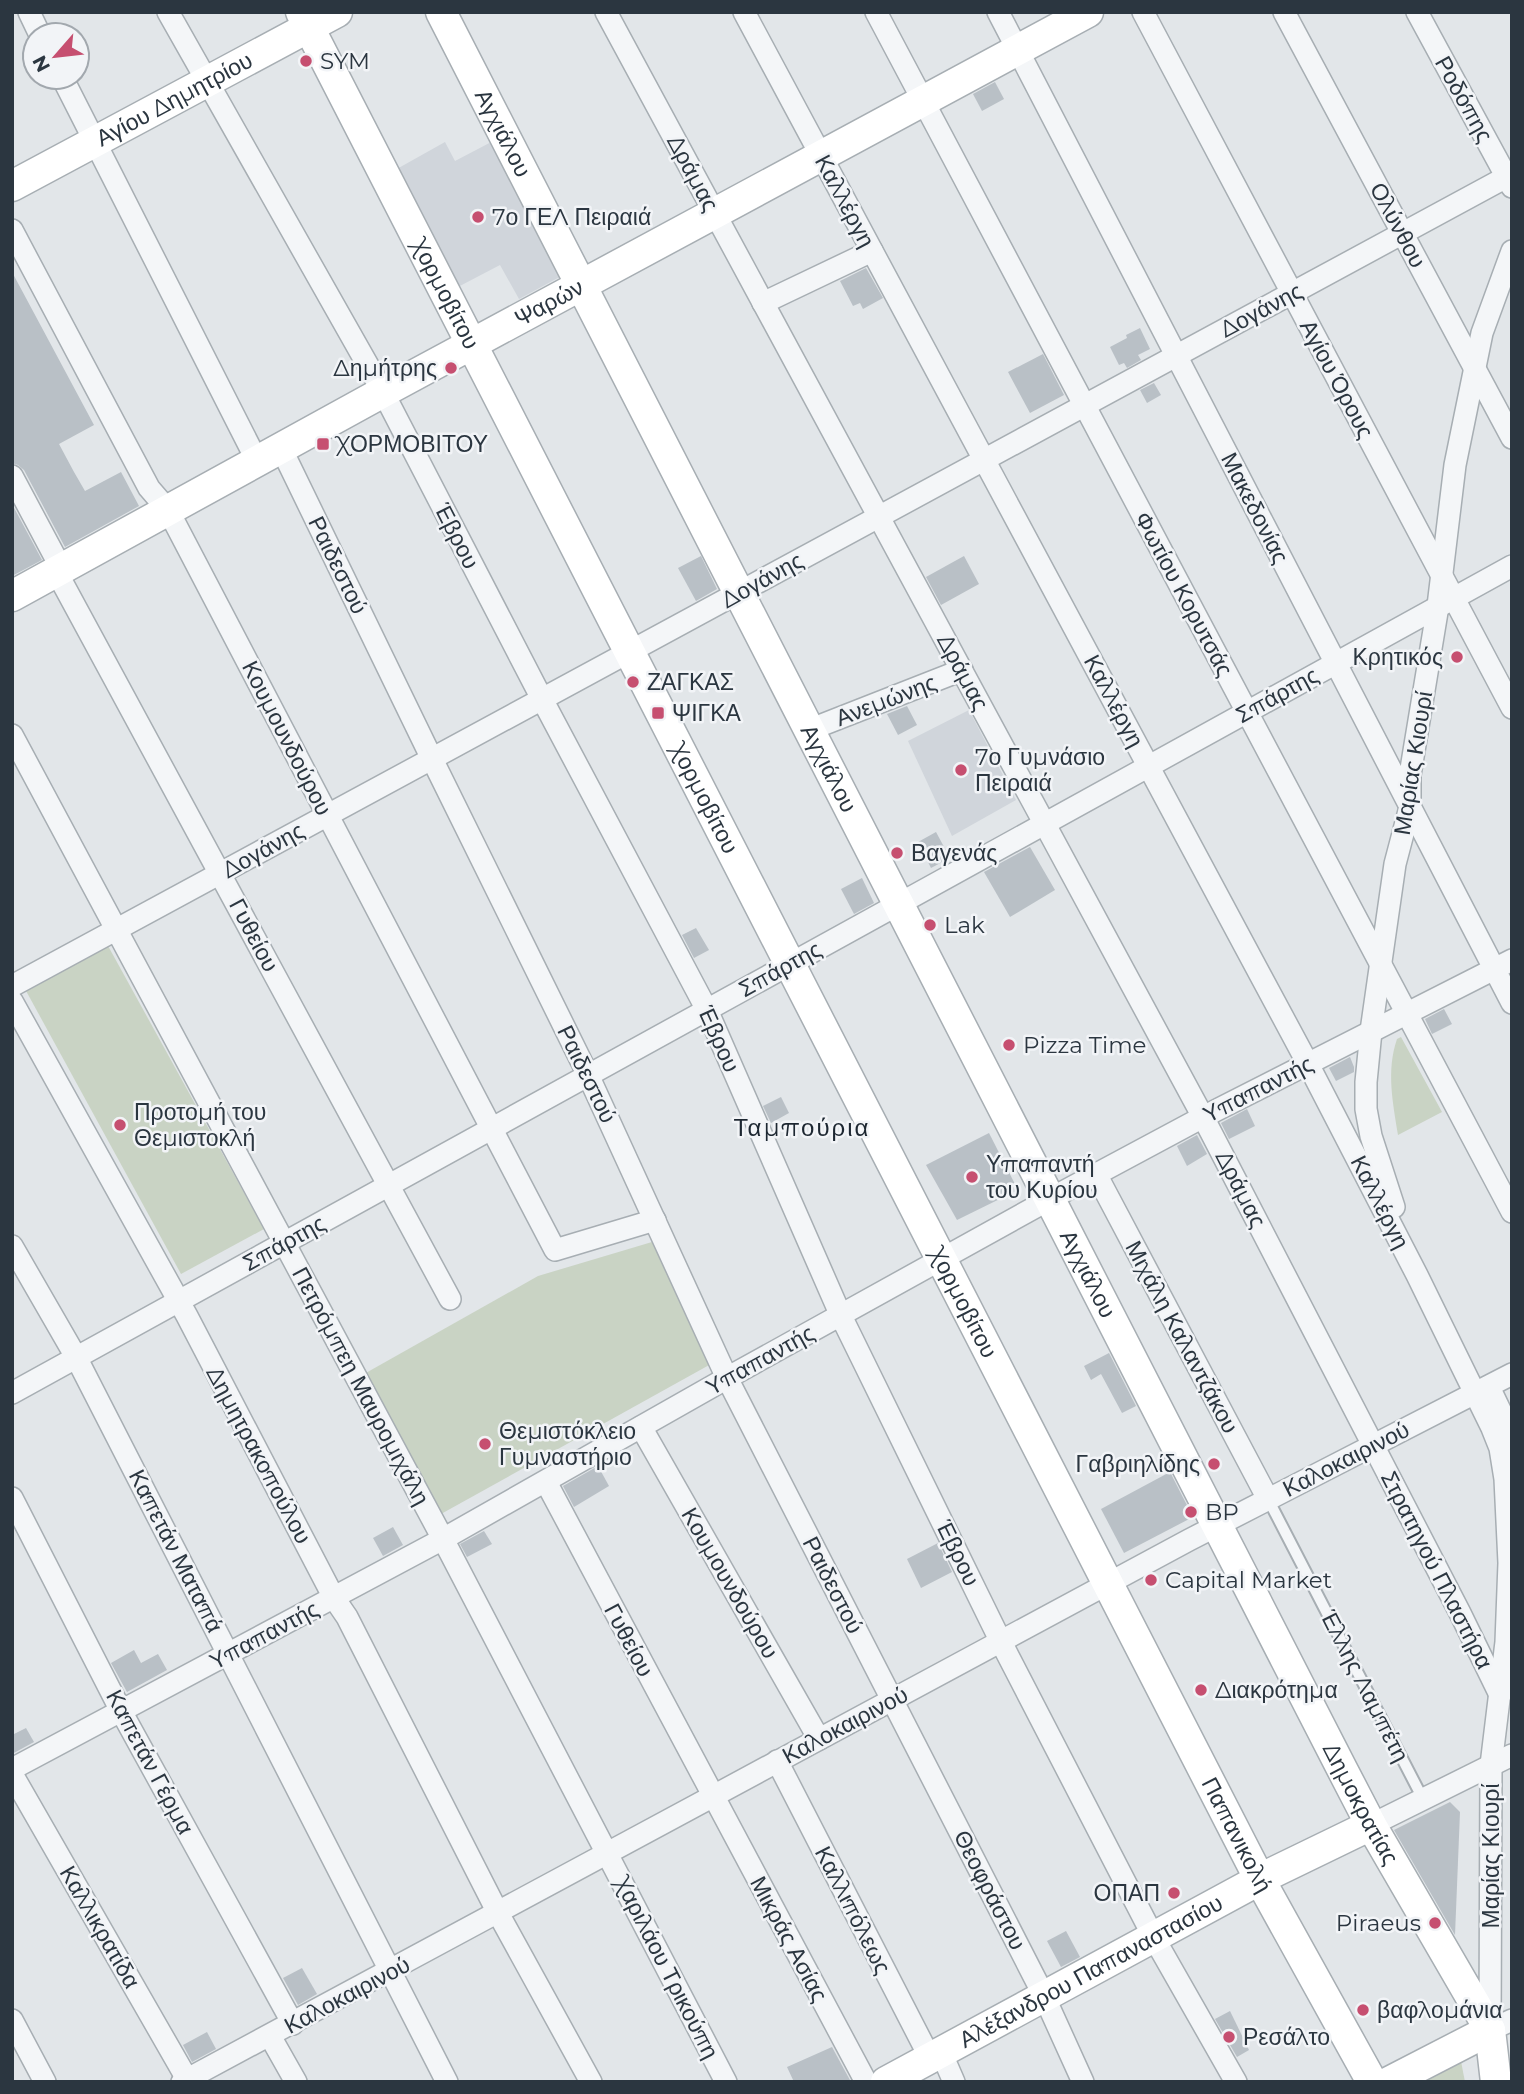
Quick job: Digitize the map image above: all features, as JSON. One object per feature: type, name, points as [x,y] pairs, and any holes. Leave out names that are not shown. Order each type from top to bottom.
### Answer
[{"type":"main road","name":"Αγίου Δημητρίου","points":[[12,187],[208,81],[305,20],[337,12]]},
{"type":"main road","name":"Αγχιάλου","points":[[441,12],[1218,1525]]},
{"type":"main road","name":"Ψαρών","points":[[12,596],[471,344],[1088,12]]},
{"type":"main road","name":"Χορμοβίτου","points":[[305,20],[1109,1584]]},
{"type":"main road","name":"Δημοκρατίας","points":[[1218,1525],[1371,1825],[1501,2025],[1496,2082]]},
{"type":"main road","name":"Παπανικολή","points":[[1109,1584],[1260,1880],[1373,2082]]},
{"type":"main road","name":"Αλέξανδρου Παπαναστασίου","points":[[886,2082],[1260,1880],[1371,1825]]},
{"type":"main road","points":[[1389,2082],[1501,2025]]},
{"type":"street","name":"Έβρου","points":[[169,12],[195,63],[208,81],[383,392],[707,1010],[841,1316],[1001,1642],[1154,1938],[1236,2082]]},
{"type":"street","name":"Δράμας","points":[[606,12],[1203,1117],[1373,1445]]},
{"type":"street","name":"Καλλέργη","points":[[744,12],[1149,766],[1418,1275],[1482,1390]]},
{"type":"street","name":"Φωτίου Κορυτσάς","points":[[876,12],[1512,1212]]},
{"type":"street","name":"Μακεδονίας","points":[[998,12],[1410,807],[1503,965],[1512,1003]]},
{"type":"street","name":"Αγίου Όρους","points":[[1143,12],[1441,574]]},
{"type":"street","name":"Ολύνθου","points":[[1284,12],[1512,438]]},
{"type":"street","name":"Ροδόπης","points":[[1417,12],[1510,179]]},
{"type":"street","name":"Ραιδεστού","points":[[69,91],[269,454],[432,759],[588,1075],[727,1378],[892,1700]]},
{"type":"street","name":"Δογάνης","points":[[12,986],[1403,233],[1510,179]]},
{"type":"street","name":"Κουμουνδούρου","points":[[12,230],[149,488],[168,510],[555,1250],[655,1220]]},
{"type":"street","points":[[763,303],[872,251]]},
{"type":"street","name":"Μαρίας Κιουρί","points":[[1418,1275],[1371,1136],[1366,1109],[1366,1082],[1395,864],[1410,807],[1410,775],[1446,602],[1441,574],[1455,465],[1482,333],[1512,251]]},
{"type":"street","name":"Γυθείου","points":[[12,476],[58,569],[450,1299]]},
{"type":"street","name":"Σπάρτης","points":[[12,1392],[1512,566]]},
{"type":"street","points":[[1446,602],[1512,708]]},
{"type":"street","name":"Ανεμώνης","points":[[809,730],[962,670]]},
{"type":"street","name":"Πετρόμπεη Μαυρομιχάλη","points":[[12,734],[443,1539],[608,1854]]},
{"type":"street","name":"Υπαπαντής","points":[[12,1771],[443,1539],[1096,1174],[1503,965]]},
{"type":"street","name":"Δημητρακοπούλου","points":[[12,1001],[178,1301],[334,1598],[347,1617],[498,1913],[591,2082]]},
{"type":"street","name":"Μιχάλη Καλαντζάκου","points":[[1096,1174],[1268,1499]]},
{"type":"street","name":"Καπετάν Ματαπά","points":[[12,1246],[76,1357],[447,2082]]},
{"type":"street","name":"Καλοκαιρινού","points":[[185,2081],[1218,1525],[1512,1374]]},
{"type":"street","points":[[1482,1390],[1512,1435]]},
{"type":"street","name":"Μαρίας Κιουρί","points":[[1482,1390],[1500,1448],[1507,1506],[1509,1563],[1506,1642],[1491,1765],[1501,2025]]},
{"type":"street","name":"Κουμουνδούρου","points":[[641,1427],[820,1739]]},
{"type":"street","name":"Στρατηγού Πλαστήρα","points":[[1373,1445],[1500,1695]]},
{"type":"street","name":"Γυθείου","points":[[545,1482],[713,1797]]},
{"type":"street","name":"Καπετάν Γέρμα","points":[[12,1498],[121,1711],[293,2024]]},
{"type":"street","name":"Θεοφράστου","points":[[892,1700],[1044,1996],[1083,2082]]},
{"type":"street","points":[[1371,1825],[1512,1755]]},
{"type":"street","name":"Καλλιπόλεως","points":[[777,1761],[936,2055],[954,2082]]},
{"type":"street","name":"Καλλικρατίδα","points":[[12,1771],[185,2081]]},
{"type":"street","name":"Μικράς Ασίας","points":[[713,1797],[866,2082]]},
{"type":"street","name":"Χαριλάου Τρικούπη","points":[[608,1854],[726,2082]]},
{"type":"street","points":[[12,2020],[46,2082]]},
{"type":"street","points":[[270,2036],[296,2082]]},
{"type":"lane","name":"Έλλης Λαμπέτη","points":[[1268,1499],[1423,1799]]},
{"type":"shaded area","name":"7ο ΓΕΛ Πειραιά","points":[[497,139],[567,273],[519,299],[500,265],[456,288],[395,170],[445,142],[455,161]]},
{"type":"shaded area","name":"7ο Γυμνάσιο Πειραιά","points":[[969,710],[1016,800],[952,836],[908,741]]},
{"type":"green space","points":[[107,944],[264,1229],[181,1274],[25,989]]},
{"type":"green space","points":[[1401,1037],[1442,1112],[1398,1135],[1391,1075],[1397,1039]]},
{"type":"green space","name":"Θεμιστόκλειο Γυμναστήριο","points":[[652,1242],[711,1364],[441,1514],[364,1374],[538,1276]]},
{"type":"green space","points":[[1460,2056],[1465,2082],[1407,2082]]},
{"type":"building","points":[[995,82],[1004,99],[982,111],[973,94]]},
{"type":"building","points":[[866,268],[883,298],[863,309],[860,303],[853,306],[840,281]]},
{"type":"building","points":[[12,272],[94,425],[59,444],[74,472],[85,491],[121,472],[139,506],[65,547],[24,470],[12,463]]},
{"type":"building","points":[[1140,328],[1150,349],[1138,355],[1141,360],[1127,368],[1124,363],[1119,365],[1110,347]]},
{"type":"building","points":[[1043,354],[1064,395],[1030,413],[1008,372]]},
{"type":"building","points":[[1154,383],[1161,395],[1147,403],[1140,390]]},
{"type":"building","points":[[12,504],[42,560],[12,576]]},
{"type":"building","points":[[701,556],[717,589],[696,601],[678,568]]},
{"type":"building","points":[[964,556],[979,584],[941,605],[926,577]]},
{"type":"building","points":[[907,706],[917,725],[898,735],[887,714]]},
{"type":"building","points":[[936,832],[950,858],[931,868],[918,842]]},
{"type":"building","points":[[1030,847],[1055,890],[1010,917],[984,872]]},
{"type":"building","points":[[862,878],[874,903],[854,914],[841,889]]},
{"type":"building","points":[[696,928],[709,950],[694,958],[682,935]]},
{"type":"building","points":[[1444,1009],[1452,1024],[1432,1034],[1425,1019]]},
{"type":"building","points":[[1350,1057],[1354,1072],[1336,1081],[1329,1068]]},
{"type":"building","points":[[781,1097],[789,1113],[771,1123],[763,1106]]},
{"type":"building","points":[[1247,1109],[1255,1126],[1229,1139],[1221,1123]]},
{"type":"building","name":"Υπαπαντή του Κυρίου","points":[[989,1133],[1018,1190],[957,1220],[926,1165]]},
{"type":"building","points":[[1197,1135],[1207,1154],[1187,1166],[1177,1146]]},
{"type":"building","points":[[1109,1353],[1136,1406],[1122,1413],[1101,1374],[1091,1380],[1084,1366]]},
{"type":"building","points":[[598,1466],[609,1486],[574,1507],[563,1486]]},
{"type":"building","points":[[1170,1472],[1193,1517],[1124,1553],[1101,1509]]},
{"type":"building","points":[[393,1527],[403,1545],[383,1556],[373,1538]]},
{"type":"building","points":[[484,1531],[492,1544],[467,1557],[460,1544]]},
{"type":"building","points":[[938,1543],[952,1572],[921,1588],[907,1559]]},
{"type":"building","points":[[134,1650],[141,1663],[158,1654],[167,1670],[127,1692],[111,1663]]},
{"type":"building","points":[[26,1728],[34,1742],[12,1754],[12,1735]]},
{"type":"building","points":[[1450,1802],[1460,1812],[1455,1935],[1394,1830]]},
{"type":"building","points":[[1066,1931],[1080,1957],[1061,1967],[1047,1941]]},
{"type":"building","points":[[302,1968],[317,1994],[298,2005],[283,1978]]},
{"type":"building","name":"Ρεσάλτο","points":[[1230,2011],[1249,2050],[1237,2057],[1215,2019]]},
{"type":"building","points":[[207,2032],[216,2049],[192,2062],[183,2045]]},
{"type":"building","points":[[832,2047],[851,2082],[794,2082],[787,2067]]},
{"type":"place","name":"SYM","points":[[306,61]]},
{"type":"place","name":"7ο ΓΕΛ Πειραιά","points":[[478,217]]},
{"type":"place","name":"Δημήτρης","points":[[451,368]]},
{"type":"place","name":"ΧΟΡΜΟΒΙΤΟΥ","points":[[323,444]]},
{"type":"place","name":"Κρητικός","points":[[1457,657]]},
{"type":"place","name":"ΖΑΓΚΑΣ","points":[[633,682]]},
{"type":"place","name":"ΨΙΓΚΑ","points":[[658,713]]},
{"type":"place","name":"7ο Γυμνάσιο Πειραιά","points":[[961,770]]},
{"type":"place","name":"Βαγενάς","points":[[897,853]]},
{"type":"place","name":"Lak","points":[[930,925]]},
{"type":"place","name":"Pizza Time","points":[[1009,1045]]},
{"type":"place","name":"Προτομή του Θεμιστοκλή","points":[[120,1125]]},
{"type":"place","name":"Υπαπαντή του Κυρίου","points":[[972,1177]]},
{"type":"place","name":"Θεμιστόκλειο Γυμναστήριο","points":[[485,1444]]},
{"type":"place","name":"Γαβριηλίδης","points":[[1214,1464]]},
{"type":"place","name":"BP","points":[[1191,1512]]},
{"type":"place","name":"Capital Market","points":[[1151,1580]]},
{"type":"place","name":"Διακρότημα","points":[[1201,1690]]},
{"type":"place","name":"ΟΠΑΠ","points":[[1174,1893]]},
{"type":"place","name":"Piraeus","points":[[1435,1923]]},
{"type":"place","name":"βαφλομάνια","points":[[1363,2010]]},
{"type":"place","name":"Ρεσάλτο","points":[[1229,2037]]},
{"type":"district","name":"Ταμπούρια","points":[[802,1128]]}]
